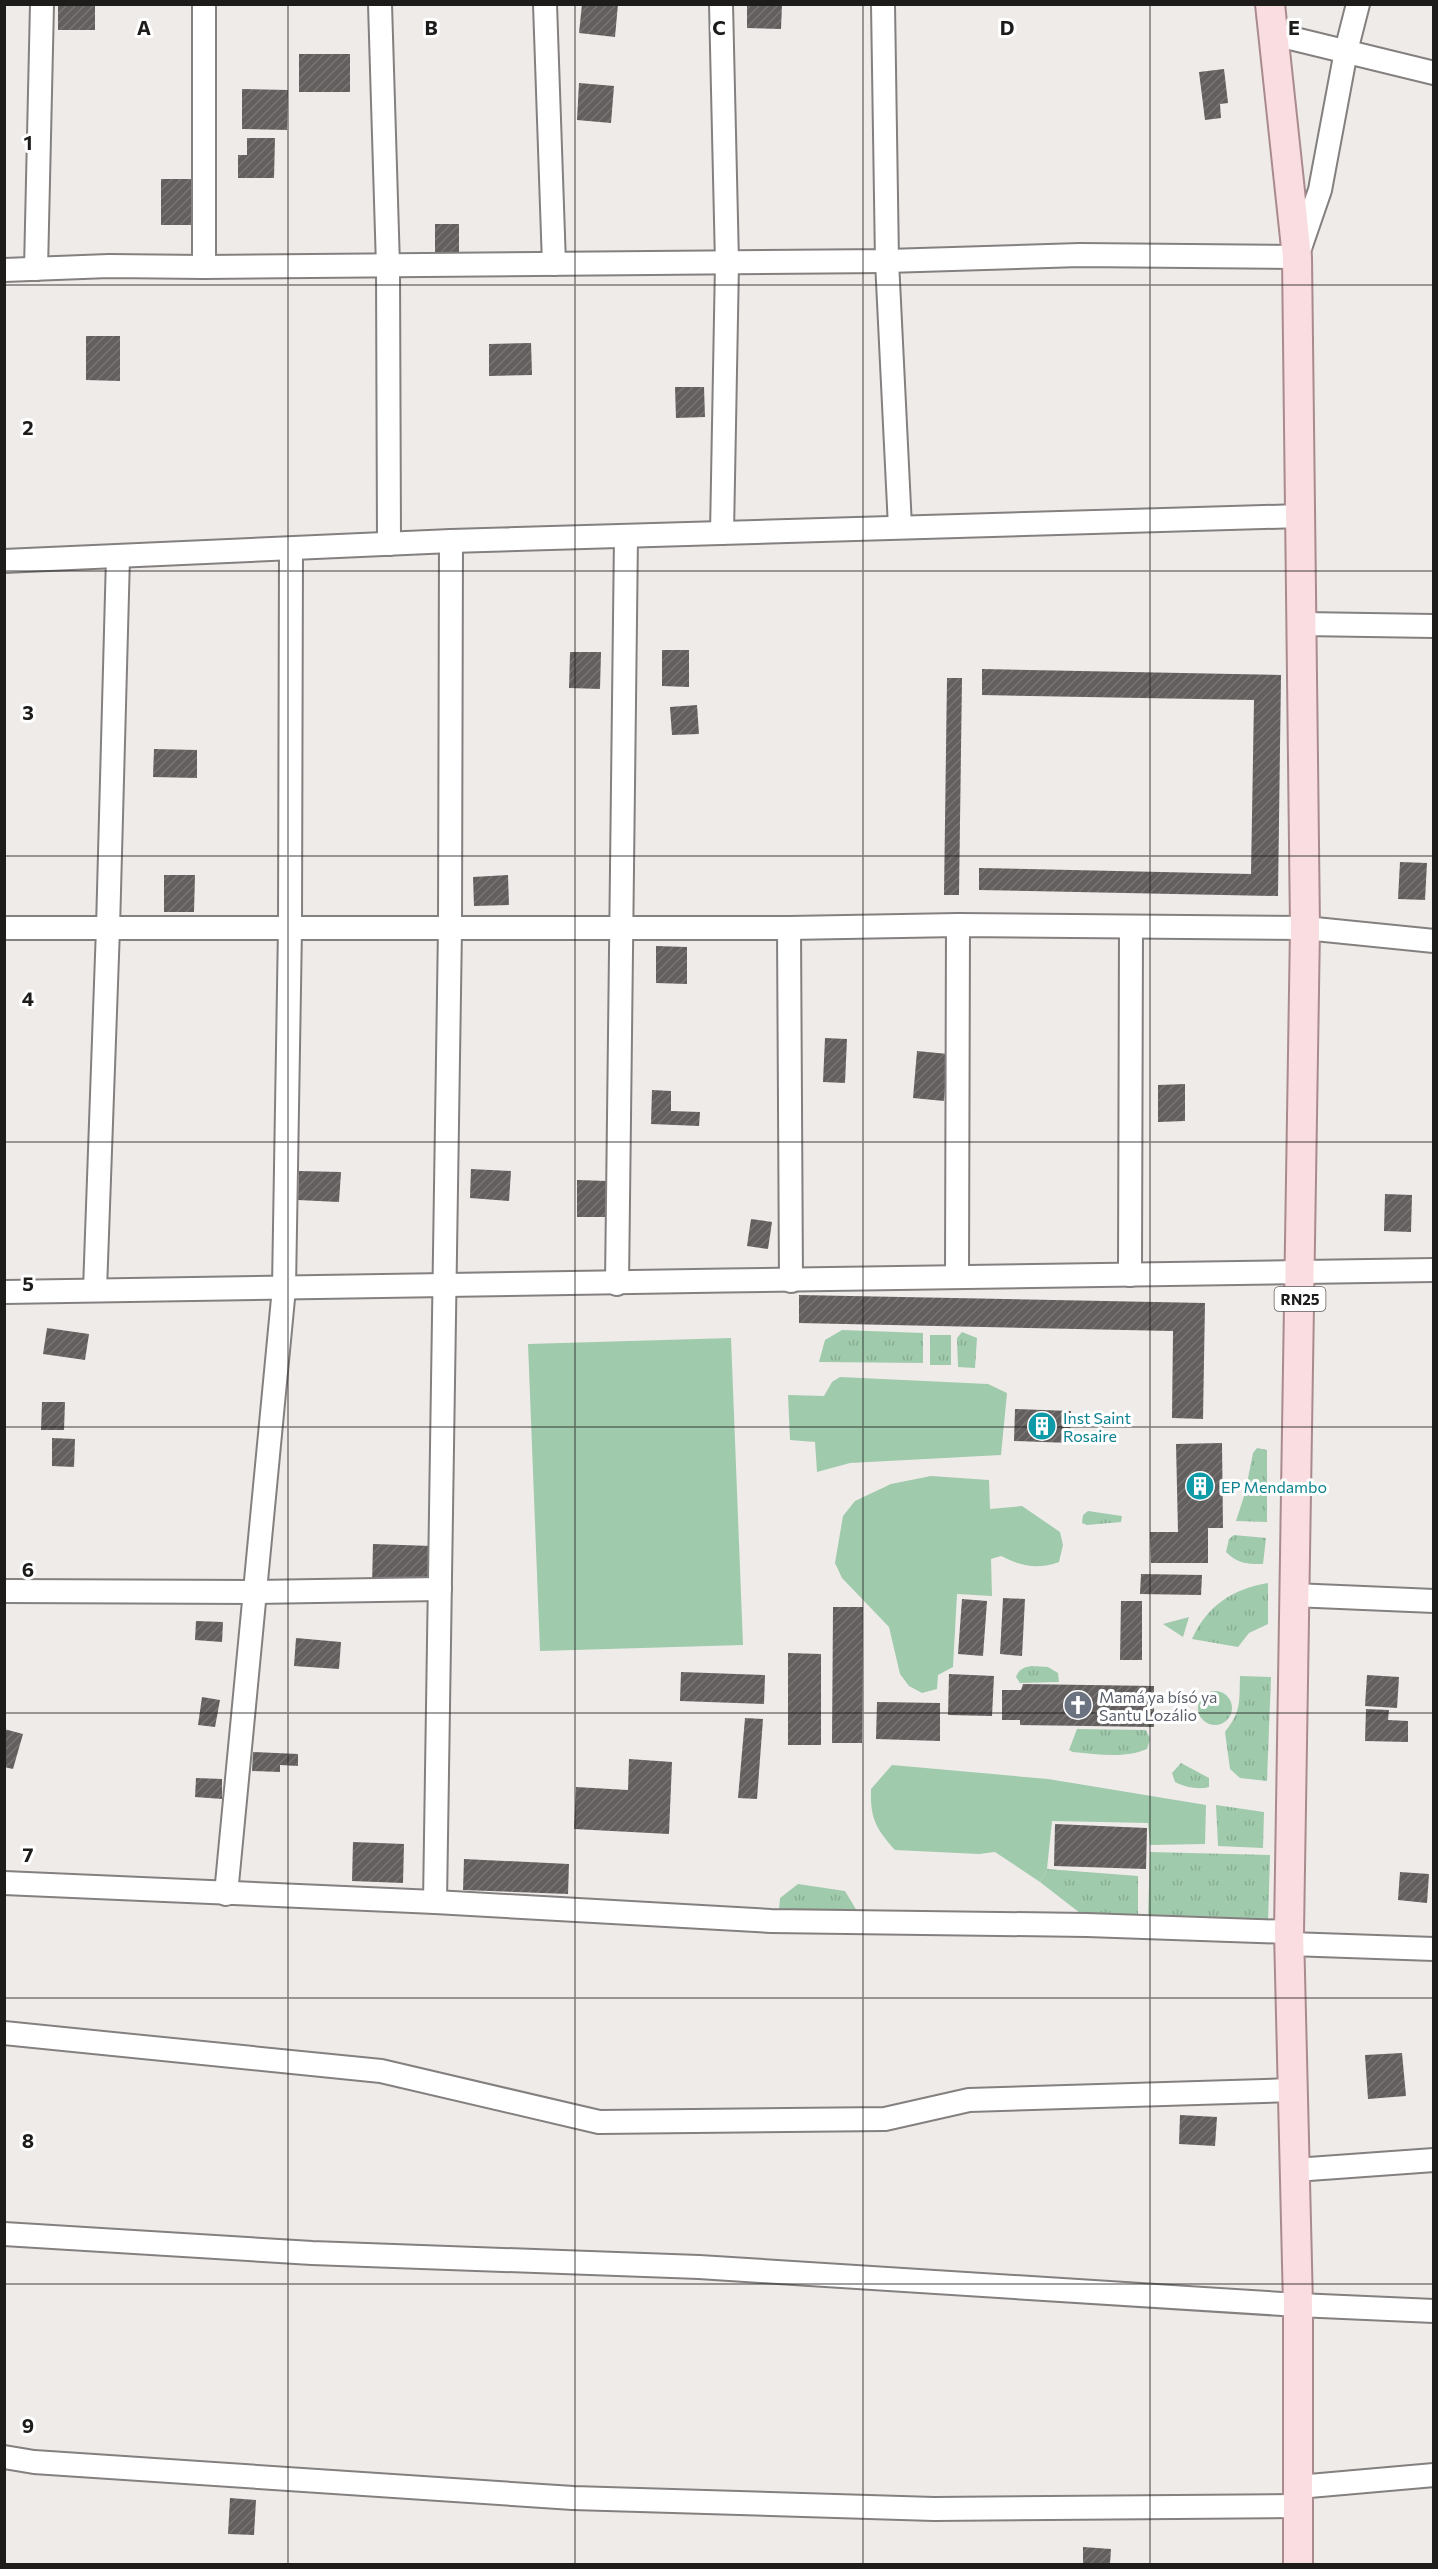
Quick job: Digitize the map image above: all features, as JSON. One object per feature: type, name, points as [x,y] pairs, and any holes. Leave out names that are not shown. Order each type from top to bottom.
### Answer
[{"type":"main road","name":"RN25","points":[[1270,4],[1297,257],[1302,624],[1305,928],[1289,1938],[1298,2305],[1298,2565]]},
{"type":"street","points":[[36,269],[42,4]]},
{"type":"street","points":[[204,4],[204,267]]},
{"type":"street","points":[[380,4],[388,266],[389,544]]},
{"type":"street","points":[[545,4],[554,264]]},
{"type":"street","points":[[721,4],[727,263],[722,533]]},
{"type":"street","points":[[883,4],[887,261],[900,527]]},
{"type":"street","points":[[4,270],[109,266],[887,261],[1080,255],[1297,257],[1320,190],[1346,51],[1358,4]]},
{"type":"street","points":[[1274,34],[1434,73]]},
{"type":"street","points":[[4,561],[291,550],[451,541],[1300,516]]},
{"type":"street","points":[[617,1284],[626,536]]},
{"type":"street","points":[[435,1902],[450,928],[451,541]]},
{"type":"street","points":[[226,1893],[284,1288],[290,928],[291,550]]},
{"type":"street","points":[[95,1290],[118,557]]},
{"type":"street","points":[[1302,624],[1434,626]]},
{"type":"street","points":[[4,928],[789,928],[958,925],[1305,928],[1434,941]]},
{"type":"street","points":[[957,1275],[958,925]]},
{"type":"street","points":[[789,928],[791,1281]]},
{"type":"street","points":[[1130,1275],[1131,928]]},
{"type":"street","points":[[4,1292],[791,1281],[957,1275],[1130,1275],[1434,1270]]},
{"type":"street","points":[[4,1591],[255,1592],[440,1589]]},
{"type":"street","points":[[1293,1595],[1434,1601]]},
{"type":"street","points":[[4,1883],[435,1902],[771,1921],[1087,1925],[1434,1949]]},
{"type":"street","points":[[4,2033],[381,2071],[599,2122],[885,2119],[969,2100],[1293,2090]]},
{"type":"street","points":[[1295,2170],[1434,2160]]},
{"type":"street","points":[[4,2234],[312,2253],[699,2267],[1298,2305],[1434,2311]]},
{"type":"street","points":[[4,2457],[34,2462],[573,2498],[934,2509],[1298,2496],[1434,2475]]},
{"type":"green space","points":[[842,1330],[923,1333],[923,1363],[819,1362],[825,1340]]},
{"type":"green space","points":[[962,1332],[977,1338],[975,1368],[958,1367],[957,1338]]},
{"type":"green space","points":[[930,1335],[951,1335],[951,1365],[930,1365]]},
{"type":"green space","points":[[731,1338],[743,1645],[540,1651],[528,1344]]},
{"type":"green space","points":[[840,1377],[988,1384],[1007,1393],[1001,1455],[850,1463],[817,1472],[815,1442],[790,1440],[788,1395],[824,1396],[832,1382]]},
{"type":"green space","points":[[1257,1448],[1267,1450],[1267,1522],[1236,1521],[1245,1493],[1253,1453]]},
{"type":"green space","points":[[931,1476],[989,1480],[990,1509],[1022,1506],[1060,1532],[1063,1545],[1059,1562],[1043,1566],[1029,1566],[1001,1556],[991,1559],[992,1596],[957,1594],[953,1667],[938,1675],[937,1689],[922,1693],[909,1686],[900,1674],[889,1627],[842,1578],[835,1563],[843,1516],[855,1501],[891,1484]]},
{"type":"green space","points":[[1088,1511],[1122,1516],[1121,1522],[1087,1525],[1082,1523],[1083,1515]]},
{"type":"green space","points":[[1234,1535],[1266,1538],[1263,1564],[1243,1562],[1226,1552],[1229,1539]]},
{"type":"green space","points":[[1268,1583],[1268,1624],[1249,1633],[1238,1647],[1192,1639],[1205,1617],[1222,1601],[1243,1590]]},
{"type":"green space","points":[[1189,1617],[1183,1637],[1163,1624]]},
{"type":"green space","points":[[1032,1666],[1048,1667],[1058,1673],[1059,1682],[1020,1683],[1016,1677],[1019,1672]]},
{"type":"green space","points":[[1240,1676],[1271,1677],[1267,1781],[1240,1778],[1230,1769],[1225,1732],[1237,1711]]},
{"type":"green space","points":[[1215,1691],[1227,1696],[1232,1708],[1227,1720],[1215,1725],[1203,1720],[1198,1708],[1203,1696]]},
{"type":"green space","points":[[1077,1729],[1146,1730],[1150,1739],[1147,1749],[1129,1754],[1073,1752],[1069,1750]]},
{"type":"green space","points":[[1181,1763],[1209,1778],[1209,1787],[1192,1787],[1175,1782],[1172,1773]]},
{"type":"green space","points":[[892,1765],[1048,1779],[1206,1805],[1205,1844],[1150,1845],[1148,1823],[1052,1821],[1047,1869],[1040,1882],[995,1852],[979,1854],[895,1850],[883,1836],[873,1816],[871,1799],[871,1789]]},
{"type":"green space","points":[[1216,1805],[1264,1812],[1263,1848],[1218,1846]]},
{"type":"green space","points":[[1150,1852],[1270,1855],[1268,1923],[1148,1919]]},
{"type":"green space","points":[[1047,1869],[1138,1876],[1138,1921],[1089,1920],[1040,1882]]},
{"type":"green space","points":[[798,1884],[845,1891],[857,1911],[779,1910],[780,1898]]},
{"type":"building","points":[[58,4],[95,4],[95,30],[58,30]]},
{"type":"building","points":[[582,4],[618,4],[615,37],[579,33]]},
{"type":"building","points":[[747,4],[782,4],[781,29],[747,28]]},
{"type":"building","points":[[299,54],[350,54],[350,92],[299,92]]},
{"type":"building","points":[[1224,69],[1228,103],[1220,104],[1221,118],[1205,120],[1199,72]]},
{"type":"building","points":[[579,83],[614,86],[611,123],[577,120]]},
{"type":"building","points":[[242,89],[288,90],[287,130],[242,129]]},
{"type":"building","points":[[247,138],[275,138],[274,178],[238,178],[238,155],[247,155]]},
{"type":"building","points":[[161,179],[191,179],[191,225],[161,225]]},
{"type":"building","points":[[435,224],[459,224],[459,254],[435,254]]},
{"type":"building","points":[[86,336],[120,336],[120,381],[86,380]]},
{"type":"building","points":[[531,343],[532,375],[489,376],[489,344]]},
{"type":"building","points":[[675,387],[704,387],[705,417],[676,418]]},
{"type":"building","points":[[662,650],[689,650],[689,687],[662,686]]},
{"type":"building","points":[[570,652],[601,652],[600,689],[569,688]]},
{"type":"building","points":[[982,669],[1281,675],[1278,896],[979,890],[979,868],[1251,874],[1254,700],[982,695]]},
{"type":"building","points":[[947,678],[962,678],[959,895],[944,895]]},
{"type":"building","points":[[697,705],[699,734],[672,735],[670,707]]},
{"type":"building","points":[[154,749],[197,750],[197,778],[153,777]]},
{"type":"building","points":[[1400,862],[1427,863],[1425,900],[1398,899]]},
{"type":"building","points":[[164,875],[195,875],[194,912],[164,912]]},
{"type":"building","points":[[508,875],[509,905],[474,906],[473,877]]},
{"type":"building","points":[[656,946],[687,947],[687,984],[656,983]]},
{"type":"building","points":[[825,1038],[847,1039],[845,1083],[823,1082]]},
{"type":"building","points":[[917,1051],[948,1054],[944,1101],[913,1098]]},
{"type":"building","points":[[1185,1084],[1185,1121],[1158,1122],[1158,1085]]},
{"type":"building","points":[[652,1090],[671,1091],[671,1111],[700,1112],[699,1126],[651,1124]]},
{"type":"building","points":[[471,1169],[511,1171],[509,1201],[470,1198]]},
{"type":"building","points":[[299,1171],[341,1172],[339,1202],[298,1200]]},
{"type":"building","points":[[577,1180],[608,1181],[608,1217],[577,1217]]},
{"type":"building","points":[[1385,1194],[1412,1195],[1411,1232],[1384,1231]]},
{"type":"building","points":[[751,1219],[772,1222],[768,1249],[747,1246]]},
{"type":"building","points":[[799,1295],[1205,1303],[1203,1419],[1172,1418],[1173,1331],[799,1323]]},
{"type":"building","points":[[47,1328],[89,1334],[85,1360],[43,1354]]},
{"type":"building","points":[[42,1402],[65,1402],[64,1430],[41,1430]]},
{"type":"building","name":"Inst Saint Rosaire","points":[[1015,1409],[1071,1411],[1070,1443],[1014,1441]]},
{"type":"building","points":[[52,1438],[75,1439],[74,1467],[52,1466]]},
{"type":"building","name":"EP Mendambo","points":[[1222,1443],[1223,1528],[1208,1528],[1208,1563],[1151,1563],[1150,1532],[1178,1532],[1176,1444]]},
{"type":"building","points":[[373,1544],[432,1546],[431,1588],[372,1585]]},
{"type":"building","points":[[1141,1574],[1202,1575],[1201,1595],[1140,1594]]},
{"type":"building","points":[[1003,1598],[1025,1599],[1022,1656],[1000,1654]]},
{"type":"building","points":[[962,1599],[987,1601],[983,1656],[958,1654]]},
{"type":"building","points":[[1121,1601],[1142,1601],[1142,1660],[1120,1660]]},
{"type":"building","points":[[833,1607],[863,1607],[862,1743],[832,1743]]},
{"type":"building","points":[[196,1621],[223,1622],[222,1642],[195,1640]]},
{"type":"building","points":[[296,1638],[341,1642],[339,1669],[294,1666]]},
{"type":"building","points":[[788,1653],[821,1654],[821,1745],[788,1745]]},
{"type":"building","points":[[681,1672],[765,1675],[764,1704],[680,1701]]},
{"type":"building","points":[[949,1674],[994,1676],[992,1716],[948,1715]]},
{"type":"building","points":[[1367,1675],[1399,1677],[1397,1708],[1365,1706]]},
{"type":"building","name":"Mamá ya bísó ya Santu Lozálio","points":[[1023,1684],[1154,1686],[1154,1727],[1020,1725],[1020,1720],[1002,1720],[1002,1690],[1021,1690]]},
{"type":"building","points":[[202,1697],[220,1700],[215,1727],[198,1725]]},
{"type":"building","points":[[877,1702],[940,1703],[940,1741],[876,1739]]},
{"type":"building","points":[[1366,1709],[1389,1710],[1388,1720],[1408,1721],[1408,1742],[1365,1741]]},
{"type":"building","points":[[745,1718],[763,1719],[757,1799],[738,1798]]},
{"type":"building","points":[[4,1729],[23,1734],[13,1769],[4,1767]]},
{"type":"building","points":[[253,1752],[298,1754],[298,1766],[280,1765],[280,1772],[252,1771]]},
{"type":"building","points":[[629,1759],[672,1762],[669,1834],[574,1829],[576,1787],[628,1790]]},
{"type":"building","points":[[196,1778],[222,1779],[222,1799],[195,1797]]},
{"type":"building","points":[[1055,1824],[1147,1828],[1146,1869],[1054,1866]]},
{"type":"building","points":[[353,1842],[404,1844],[403,1883],[352,1881]]},
{"type":"building","points":[[464,1859],[569,1864],[568,1894],[463,1890]]},
{"type":"building","points":[[1400,1872],[1429,1874],[1427,1903],[1398,1900]]},
{"type":"building","points":[[1402,2053],[1406,2096],[1368,2099],[1365,2055]]},
{"type":"building","points":[[1180,2115],[1217,2117],[1215,2146],[1179,2144]]},
{"type":"building","points":[[230,2498],[256,2500],[254,2535],[228,2534]]},
{"type":"building","points":[[1083,2547],[1111,2549],[1110,2564],[1083,2564]]},
{"type":"place","name":"Inst Saint Rosaire","points":[[1042,1426]]},
{"type":"place","name":"EP Mendambo","points":[[1200,1486]]},
{"type":"place","name":"Mamá ya bísó ya Santu Lozálio","points":[[1078,1705]]}]
